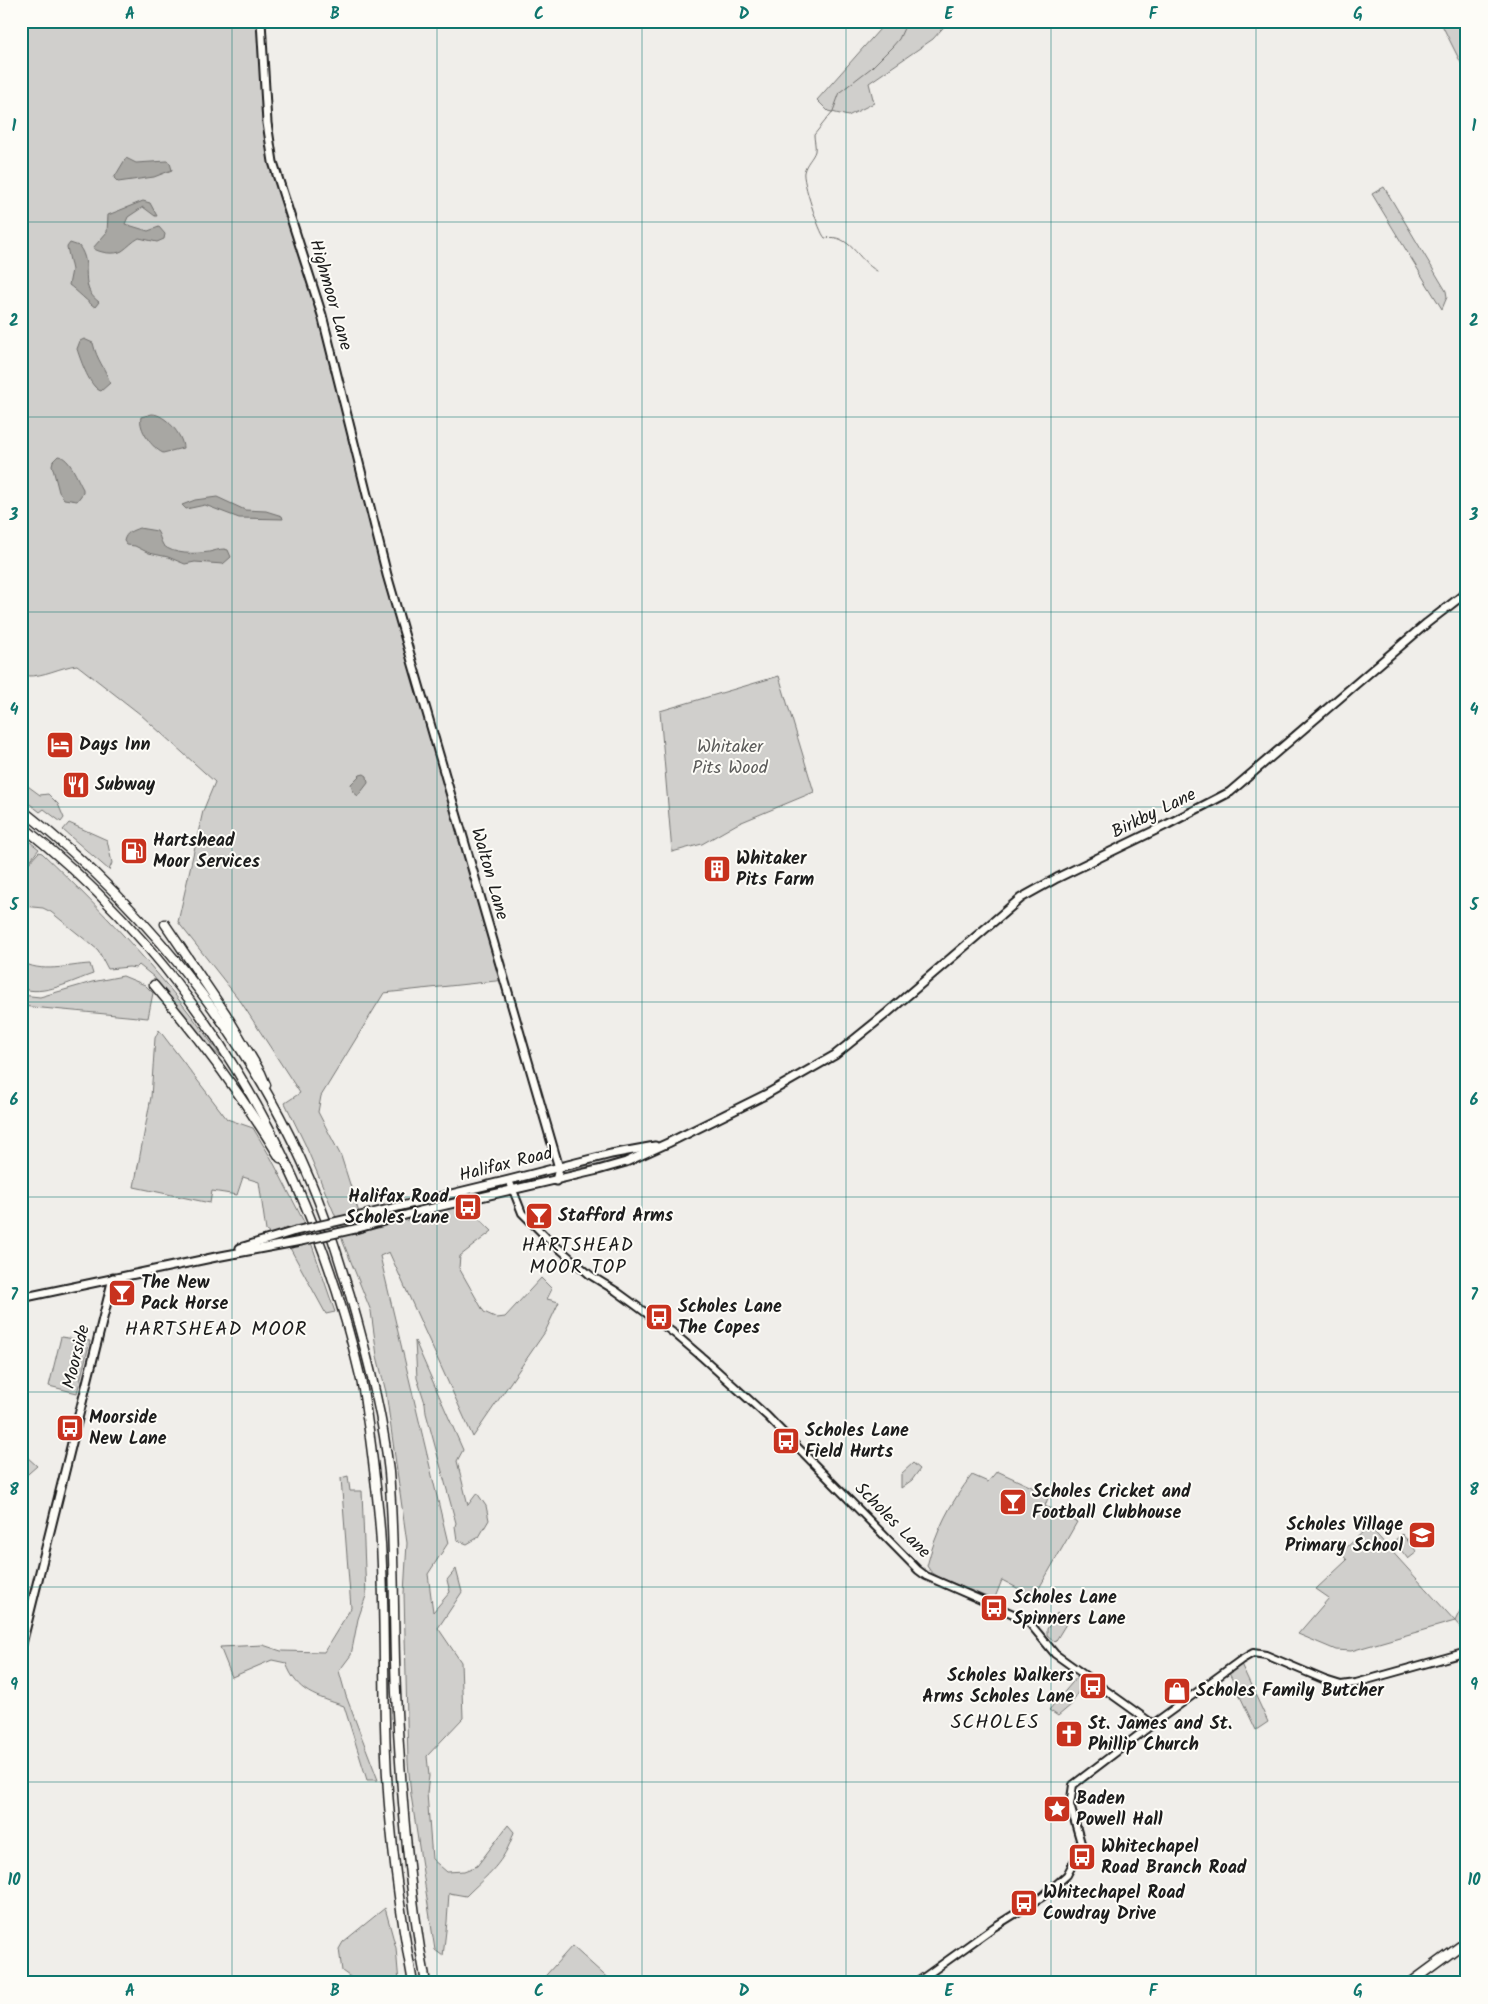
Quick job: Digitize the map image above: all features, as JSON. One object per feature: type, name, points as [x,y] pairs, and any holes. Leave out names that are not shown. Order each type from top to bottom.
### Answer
[{"type":"highway","points":[[21,809],[80,858],[129,908],[153,934],[210,1006],[250,1066],[275,1109],[307,1174],[329,1228],[361,1332],[385,1449],[393,1524],[396,1692],[407,1854],[419,1946],[426,1983]]},
{"type":"highway","points":[[21,825],[107,902],[198,1010],[258,1106],[276,1140],[327,1260],[362,1383],[375,1477],[381,1545],[388,1792],[394,1858],[413,1983]]},
{"type":"highway","points":[[165,924],[262,1073],[275,1109]]},
{"type":"highway","points":[[154,985],[200,1040],[226,1076],[298,1188]]},
{"type":"highway","points":[[1410,1983],[1467,1941]]},
{"type":"main road","name":"Highmoor Lane","points":[[261,21],[267,123],[273,162],[322,315],[387,575]]},
{"type":"main road","name":"Walton Lane","points":[[387,575],[559,1168],[556,1181]]},
{"type":"main road","name":"Birkby Lane","points":[[845,1048],[1021,898],[1057,878],[1230,792],[1427,623],[1467,592]]},
{"type":"main road","name":"Halifax Road","points":[[216,1256],[355,1229],[420,1211],[556,1181],[626,1162],[765,1096],[845,1048]]},
{"type":"main road","name":"Halifax Road","points":[[216,1256],[295,1230],[510,1180],[611,1154],[668,1143]]},
{"type":"main road","points":[[559,1168],[565,1172],[573,1173],[596,1171]]},
{"type":"main road","name":"Scholes Lane","points":[[510,1180],[522,1213],[547,1238],[584,1270],[675,1334],[703,1358],[767,1416],[918,1570],[926,1576],[1026,1620],[1056,1654],[1153,1724]]},
{"type":"main road","points":[[21,1298],[216,1256]]},
{"type":"main road","name":"Moorside","points":[[21,1648],[113,1278]]},
{"type":"main road","points":[[916,1983],[994,1926],[1042,1897],[1063,1879],[1075,1860],[1080,1843],[1070,1805],[1073,1785],[1226,1670],[1253,1653],[1266,1655],[1341,1685],[1356,1683],[1467,1652]]},
{"type":"green space","points":[[21,21],[261,21],[273,162],[304,255],[377,532],[505,980],[384,993],[321,1096],[318,1112],[341,1156],[361,1219],[454,1197],[504,1188],[362,1222],[363,1226],[462,1202],[492,1231],[460,1256],[459,1268],[484,1312],[497,1318],[505,1317],[541,1278],[552,1289],[547,1299],[559,1302],[545,1332],[473,1437],[389,1252],[380,1256],[448,1543],[428,1574],[433,1612],[450,1592],[447,1580],[456,1569],[462,1592],[438,1628],[461,1662],[463,1718],[427,1756],[429,1776],[427,1793],[432,1859],[447,1872],[464,1871],[477,1866],[508,1825],[514,1832],[500,1861],[466,1896],[449,1893],[443,1956],[435,1950],[411,1795],[408,1762],[404,1593],[407,1543],[386,1392],[377,1356],[371,1311],[343,1242],[335,1215],[305,1144],[285,1103],[300,1093],[241,1002],[178,922],[203,811],[215,782],[140,714],[77,665],[33,676],[26,676],[24,672],[21,672]]},
{"type":"green space","points":[[887,21],[949,21],[933,39],[869,83],[874,103],[848,116],[828,111],[817,100]]},
{"type":"green space","points":[[1440,21],[1467,21],[1467,76],[1465,71]]},
{"type":"green space","points":[[1384,187],[1446,291],[1447,297],[1442,309],[1372,194]]},
{"type":"green space","name":"Whitaker Pits Wood","points":[[779,676],[814,792],[737,824],[702,844],[672,852],[660,711]]},
{"type":"green space","points":[[21,781],[40,795],[48,794],[58,804],[64,818],[61,822],[44,809],[40,812],[21,797]]},
{"type":"green space","points":[[69,823],[107,840],[112,863],[109,870],[63,830]]},
{"type":"green space","points":[[21,835],[39,849],[25,867],[39,852],[67,877],[160,976],[222,1058],[212,1049],[154,977],[139,965],[136,968],[108,969],[98,950],[51,912],[43,908],[22,906],[22,887],[26,881],[21,876],[23,869],[21,867]]},
{"type":"green space","points":[[21,961],[29,965],[46,968],[90,964],[93,974],[57,987],[39,991],[30,990],[21,988]]},
{"type":"green space","points":[[123,976],[145,985],[153,993],[148,1018],[21,1006],[21,995],[40,997],[92,982]]},
{"type":"green space","points":[[159,1030],[227,1119],[253,1128],[271,1158],[304,1222],[335,1312],[326,1314],[290,1248],[266,1231],[259,1182],[243,1177],[237,1195],[212,1191],[210,1203],[134,1187],[151,1097],[155,1038]]},
{"type":"green space","points":[[635,1152],[637,1154],[635,1156],[569,1170]]},
{"type":"green space","points":[[61,1337],[90,1341],[77,1393],[49,1386]]},
{"type":"green space","points":[[415,1341],[463,1450],[457,1461],[468,1505],[477,1493],[486,1506],[489,1520],[479,1537],[467,1544],[457,1540],[456,1523],[417,1378]]},
{"type":"green space","points":[[21,1456],[25,1459],[27,1457],[37,1466],[21,1480]]},
{"type":"green space","points":[[913,1463],[920,1469],[912,1480],[901,1488],[901,1474]]},
{"type":"green space","points":[[997,1471],[1049,1495],[1045,1506],[1077,1522],[1034,1597],[1002,1580],[994,1600],[939,1577],[931,1572],[927,1566],[939,1529],[950,1507],[972,1475],[988,1482]]},
{"type":"green space","points":[[348,1476],[350,1491],[362,1491],[366,1596],[358,1619],[351,1655],[339,1671],[346,1696],[378,1780],[367,1780],[344,1706],[316,1696],[302,1687],[296,1681],[286,1663],[272,1660],[232,1677],[220,1647],[263,1645],[281,1651],[324,1652],[351,1608],[341,1478]]},
{"type":"green space","points":[[1369,1526],[1455,1621],[1351,1651],[1336,1650],[1298,1634],[1329,1598],[1316,1589],[1347,1560],[1341,1553]]},
{"type":"green space","points":[[1421,1528],[1429,1537],[1415,1548],[1407,1539]]},
{"type":"green space","points":[[1402,1534],[1417,1552],[1408,1559],[1394,1541]]},
{"type":"green space","points":[[1467,1596],[1467,1635],[1455,1621]]},
{"type":"green space","points":[[1057,1613],[1069,1619],[1055,1642],[1047,1635],[1047,1629]]},
{"type":"green space","points":[[1241,1664],[1268,1722],[1256,1730],[1229,1673]]},
{"type":"green space","points":[[1077,1677],[1083,1678],[1083,1683],[1071,1705],[1058,1716],[1049,1710]]},
{"type":"green space","points":[[385,1908],[396,1948],[399,1983],[359,1983],[342,1971],[339,1949],[343,1942]]},
{"type":"green space","points":[[572,1946],[613,1983],[539,1983]]},
{"type":"shaded area","points":[[126,158],[136,163],[167,161],[170,163],[172,170],[154,177],[118,182],[114,178]]},
{"type":"shaded area","points":[[143,201],[150,203],[157,216],[143,207],[128,217],[125,224],[148,231],[159,227],[165,234],[164,239],[157,242],[139,238],[122,251],[115,253],[103,252],[93,248],[107,232],[108,215]]},
{"type":"shaded area","points":[[70,243],[79,246],[83,253],[87,283],[92,296],[99,302],[95,307],[69,285],[72,270],[67,247]]},
{"type":"shaded area","points":[[84,339],[93,343],[110,383],[101,391],[90,380],[77,349],[80,341]]},
{"type":"shaded area","points":[[152,414],[168,421],[180,437],[183,448],[163,453],[150,443],[142,427],[141,417]]},
{"type":"shaded area","points":[[58,456],[70,464],[83,489],[83,493],[77,501],[64,499],[59,492],[52,465]]},
{"type":"shaded area","points":[[217,497],[245,510],[266,511],[282,516],[283,519],[239,518],[205,505],[186,509],[182,505],[195,500]]},
{"type":"shaded area","points":[[139,528],[157,531],[163,545],[173,551],[198,553],[224,549],[228,550],[231,557],[223,564],[195,562],[185,564],[168,557],[149,553],[135,546],[127,545],[124,541],[128,534]]},
{"type":"shaded area","points":[[364,774],[367,776],[368,783],[358,796],[353,792],[351,784],[360,775]]},
{"type":"waterway","points":[[877,271],[847,243],[834,238],[825,238],[822,234],[812,206],[804,172],[815,151],[814,135],[833,111],[840,92],[871,68],[892,47],[899,39],[905,26],[914,25],[920,21]]},
{"type":"waterway","points":[[1464,21],[1467,28]]},
{"type":"place","name":"Days Inn","points":[[60,745]]},
{"type":"place","name":"Subway","points":[[76,785]]},
{"type":"place","name":"Hartshead Moor Services","points":[[134,851]]},
{"type":"place","name":"Whitaker Pits Farm","points":[[717,869]]},
{"type":"place","name":"Halifax Road Scholes Lane","points":[[468,1207]]},
{"type":"place","name":"Stafford Arms","points":[[539,1216]]},
{"type":"place","name":"The New Pack Horse","points":[[122,1293]]},
{"type":"place","name":"Scholes Lane The Copes","points":[[659,1317]]},
{"type":"place","name":"Moorside New Lane","points":[[70,1428]]},
{"type":"place","name":"Scholes Lane Field Hurts","points":[[786,1441]]},
{"type":"place","name":"Scholes Cricket and Football Clubhouse","points":[[1013,1502]]},
{"type":"place","name":"Scholes Village Primary School","points":[[1422,1535]]},
{"type":"place","name":"Scholes Lane Spinners Lane","points":[[994,1608]]},
{"type":"place","name":"Scholes Walkers Arms Scholes Lane","points":[[1093,1686]]},
{"type":"place","name":"Scholes Family Butcher","points":[[1177,1691]]},
{"type":"place","name":"St. James and St. Phillip Church","points":[[1069,1734]]},
{"type":"place","name":"Baden Powell Hall","points":[[1057,1809]]},
{"type":"place","name":"Whitechapel Road Branch Road","points":[[1082,1857]]},
{"type":"place","name":"Whitechapel Road Cowdray Drive","points":[[1024,1903]]},
{"type":"district","name":"HARTSHEAD MOOR TOP","points":[[578,1257]]},
{"type":"district","name":"HARTSHEAD MOOR","points":[[216,1330]]},
{"type":"district","name":"SCHOLES","points":[[995,1723]]}]
